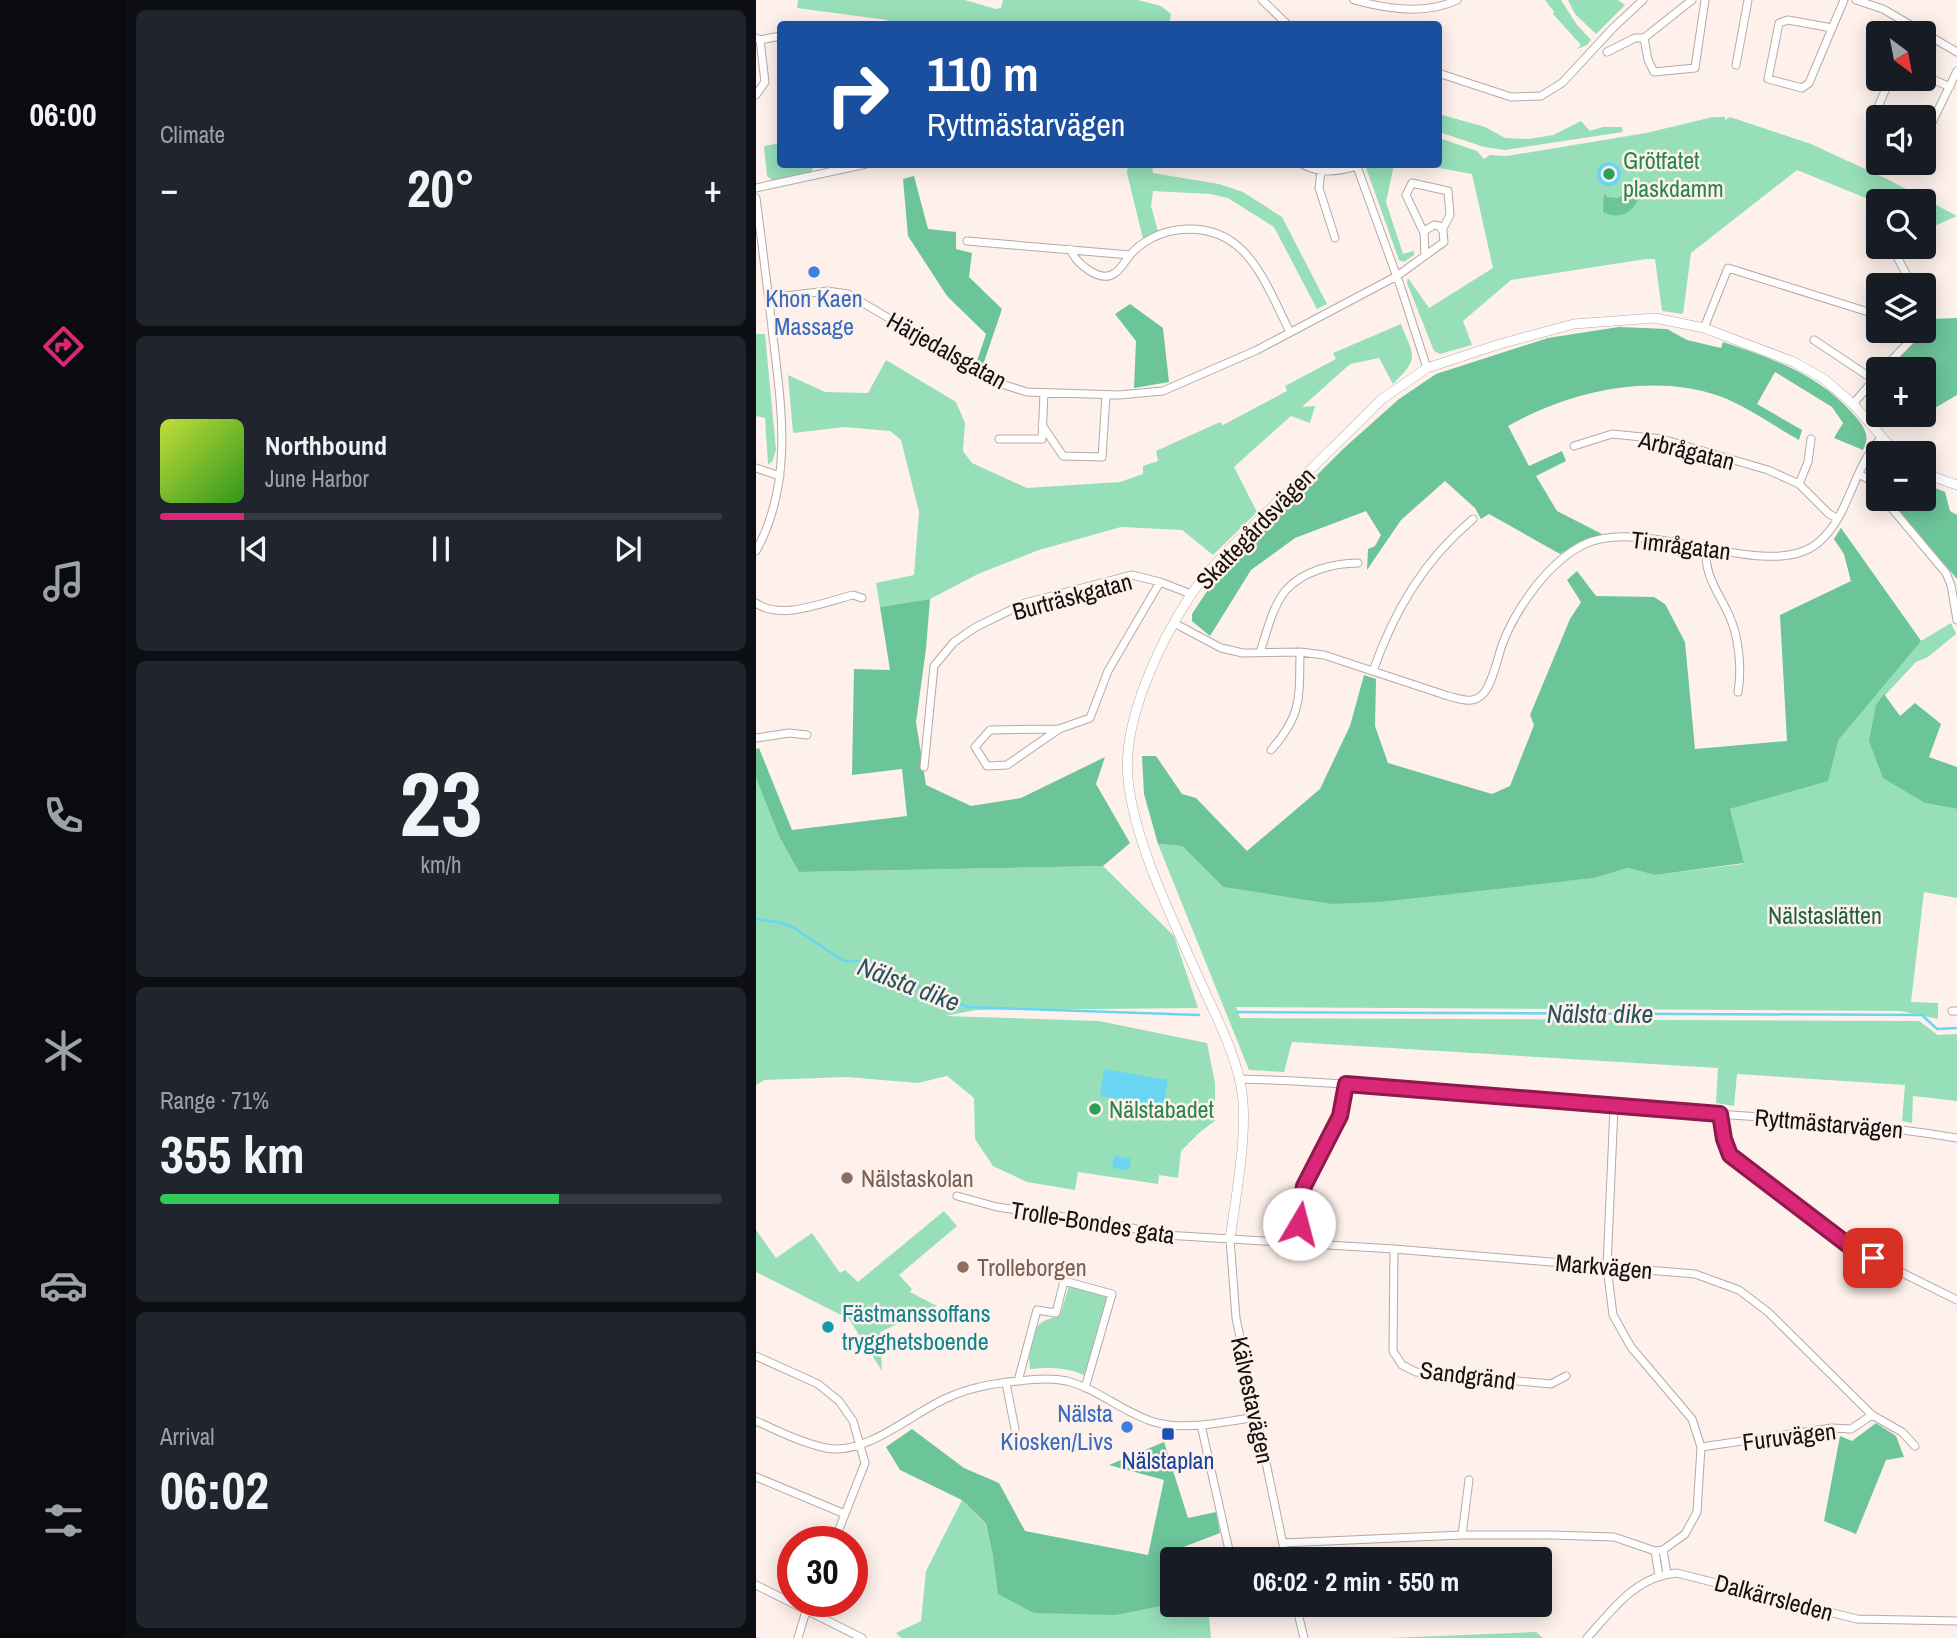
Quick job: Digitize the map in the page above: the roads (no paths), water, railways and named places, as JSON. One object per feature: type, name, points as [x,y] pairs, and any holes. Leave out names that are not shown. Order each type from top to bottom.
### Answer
[{"type":"street","points":[[1262,0],[1284,21]]},
{"type":"street","points":[[1354,0],[1377,6],[1421,9],[1457,0]]},
{"type":"street","points":[[1442,74],[1511,97],[1541,96],[1562,83],[1613,27],[1643,0]]},
{"type":"street","points":[[1607,52],[1635,38],[1644,37],[1692,0]]},
{"type":"street","points":[[1644,37],[1648,60],[1654,72],[1695,68],[1705,0]]},
{"type":"street","points":[[1736,65],[1748,0]]},
{"type":"street","points":[[1832,28],[1788,20],[1779,23],[1768,79],[1802,88],[1809,83],[1844,0]]},
{"type":"street","points":[[1856,0],[1872,2],[1957,52]]},
{"type":"street","points":[[756,95],[765,82],[758,39],[777,36]]},
{"type":"street","points":[[1936,115],[1957,71]]},
{"type":"street","points":[[1936,81],[1950,87]]},
{"type":"street","points":[[756,188],[848,168]]},
{"type":"street","points":[[1313,168],[1321,171],[1342,171],[1349,168]]},
{"type":"street","points":[[1357,168],[1427,368]]},
{"type":"street","points":[[1321,171],[1320,188],[1335,238]]},
{"type":"street","points":[[1424,233],[1434,225],[1442,230],[1450,215],[1448,191],[1412,183],[1406,195],[1424,233],[1425,256]]},
{"type":"street","points":[[756,198],[783,440],[777,499],[768,530],[756,551]]},
{"type":"street","points":[[1070,249],[1074,258],[1097,275],[1105,276],[1115,273],[1130,255],[1147,241],[1171,231],[1196,228],[1216,232],[1244,250],[1255,264],[1290,332]]},
{"type":"street","name":"Härjedalsgatan","points":[[769,299],[827,291],[848,295],[998,383],[1027,392],[1106,395],[1163,391],[1256,350],[1397,276],[1444,243],[1442,230]]},
{"type":"street","points":[[967,241],[1130,255]]},
{"type":"street","points":[[1704,328],[1728,268],[1866,311]]},
{"type":"street","name":"Skattegårdsvägen","points":[[1230,1239],[1241,1147],[1243,1099],[1239,1079],[1221,1028],[1143,843],[1128,778],[1128,745],[1139,696],[1191,594],[1250,529],[1382,399],[1427,368],[1574,324],[1655,318],[1704,328],[1794,362],[1824,379],[1853,404],[1886,441]]},
{"type":"street","points":[[1814,340],[1866,372]]},
{"type":"street","points":[[1895,357],[1908,343]]},
{"type":"street","points":[[1853,404],[1866,389]]},
{"type":"street","points":[[999,439],[1041,439],[1044,393]]},
{"type":"street","points":[[1042,425],[1063,456],[1102,457],[1106,395]]},
{"type":"street","name":"Arbrågatan","points":[[1574,446],[1612,434],[1662,439],[1768,470],[1798,484],[1829,514],[1837,518]]},
{"type":"street","name":"Timrågatan","points":[[1174,623],[1222,648],[1242,653],[1300,652],[1324,655],[1448,696],[1468,701],[1477,699],[1486,690],[1507,633],[1531,590],[1570,552],[1601,538],[1638,536],[1782,557],[1802,553],[1819,542],[1837,518],[1869,454],[1882,437]]},
{"type":"street","points":[[1798,484],[1808,462],[1811,439]]},
{"type":"street","points":[[756,468],[780,476]]},
{"type":"street","points":[[1859,474],[1866,478]]},
{"type":"street","points":[[1936,478],[1957,485]]},
{"type":"street","points":[[1895,511],[1946,573],[1951,585],[1957,620]]},
{"type":"street","points":[[1373,671],[1386,634],[1426,566],[1450,539],[1473,519]]},
{"type":"street","points":[[1706,548],[1706,570],[1730,618],[1736,637],[1740,680],[1738,692]]},
{"type":"street","points":[[1260,652],[1275,610],[1286,591],[1310,573],[1340,563],[1358,563]]},
{"type":"street","name":"Burträskgatan","points":[[924,766],[934,666],[954,642],[976,627],[1025,603],[1132,575],[1191,594]]},
{"type":"street","name":"Burträskgatan","points":[[1059,729],[990,730],[975,747],[987,766],[1007,765],[1059,729],[1090,718],[1108,671],[1160,582]]},
{"type":"street","points":[[756,603],[765,609],[782,612],[853,595],[862,598]]},
{"type":"street","points":[[1270,750],[1288,731],[1298,709],[1300,652]]},
{"type":"street","points":[[756,738],[789,733],[807,735]]},
{"type":"street","name":"Ryttmästarvägen","points":[[1239,1079],[1346,1084],[1614,1107],[1785,1117],[1957,1138]]},
{"type":"street","points":[[1297,1243],[1304,1186],[1340,1116],[1346,1084]]},
{"type":"street","points":[[1283,1543],[1462,1535],[1615,1537],[1659,1550],[1685,1534],[1697,1512],[1701,1447],[1692,1419],[1631,1347],[1613,1315],[1607,1267],[1614,1107]]},
{"type":"street","points":[[1720,1114],[1730,1155],[1852,1248],[1957,1300]]},
{"type":"street","name":"Trolle-Bondes gata","points":[[957,1196],[997,1207],[1112,1224],[1165,1235],[1230,1239]]},
{"type":"street","name":"Markvägen","points":[[1230,1239],[1394,1249],[1695,1274],[1739,1290],[1768,1312],[1872,1415],[1902,1432],[1914,1446]]},
{"type":"street","name":"Kälvestavägen","points":[[1230,1239],[1236,1318],[1284,1547]]},
{"type":"street","name":"Sandgränd","points":[[1394,1249],[1393,1351],[1402,1365],[1416,1371],[1551,1384],[1566,1376]]},
{"type":"street","points":[[1018,1381],[1037,1310],[1056,1313],[1064,1281],[1112,1294],[1085,1388]]},
{"type":"street","points":[[756,1356],[818,1384],[838,1401],[853,1421],[865,1463],[840,1526]]},
{"type":"street","points":[[756,1421],[790,1436],[828,1448],[861,1445],[946,1398],[970,1389],[1018,1381],[1066,1381],[1157,1423],[1201,1425],[1255,1417]]},
{"type":"street","points":[[1006,1383],[1015,1429]]},
{"type":"street","name":"Furuvägen","points":[[1701,1447],[1832,1428],[1851,1429],[1872,1415]]},
{"type":"street","points":[[1201,1425],[1228,1547]]},
{"type":"street","points":[[756,1477],[845,1514]]},
{"type":"street","points":[[1462,1535],[1469,1479]]},
{"type":"street","points":[[1590,1637],[1629,1592],[1663,1575],[1659,1550]]},
{"type":"street","name":"Dalkärrsleden","points":[[1663,1575],[1677,1573],[1701,1578],[1784,1602],[1857,1619],[1957,1621]]},
{"type":"street","points":[[756,1585],[777,1593]]},
{"type":"street","points":[[798,1638],[804,1617]]},
{"type":"street","points":[[828,1617],[862,1638]]},
{"type":"street","points":[[1299,1617],[1304,1638]]},
{"type":"water","name":"Grötfatet plaskdamm","points":[[1609,162],[1620,169],[1621,174],[1614,185],[1609,186],[1598,179],[1597,174],[1604,163]]},
{"type":"water","points":[[1104,1069],[1168,1080],[1163,1106],[1100,1096]]},
{"type":"water","points":[[1114,1156],[1131,1159],[1129,1170],[1112,1168]]},
{"type":"waterway","name":"Nälsta dike","points":[[756,919],[782,923],[844,961],[860,961],[968,1007],[1199,1015]]},
{"type":"waterway","name":"Nälsta dike","points":[[1237,1012],[1922,1015],[1937,1029],[1957,1028]]},
{"type":"place","name":"Grötfatet plaskdamm","points":[[1609,174]]},
{"type":"place","name":"Khon Kaen Massage","points":[[814,272]]},
{"type":"place","name":"Nälstabadet","points":[[1095,1109]]},
{"type":"place","name":"Nälstaskolan","points":[[847,1178]]},
{"type":"place","name":"Trolleborgen","points":[[963,1267]]},
{"type":"place","name":"Fästmanssoffans trygghetsboende","points":[[828,1327]]},
{"type":"place","name":"Nälsta Kiosken/Livs","points":[[1127,1427]]},
{"type":"place","name":"Nälstaplan","points":[[1168,1434]]},
{"type":"park label","name":"Nälstaslätten","points":[[1825,915]]}]
